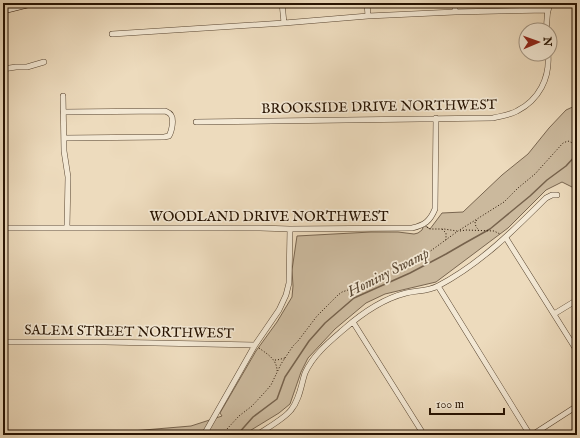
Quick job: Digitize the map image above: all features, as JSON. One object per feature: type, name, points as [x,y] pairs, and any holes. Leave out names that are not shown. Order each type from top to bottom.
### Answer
[{"type":"main road","points":[[3,10],[31,3]]},
{"type":"street","points":[[282,3],[284,23]]},
{"type":"street","points":[[367,3],[368,16]]},
{"type":"street","points":[[455,3],[455,12]]},
{"type":"street","points":[[546,22],[550,3]]},
{"type":"street","points":[[112,34],[368,16],[548,10]]},
{"type":"street","points":[[3,69],[27,67],[44,62]]},
{"type":"street","name":"BROOKSIDE DRIVE NORTHWEST","points":[[196,122],[493,118],[516,112],[534,99],[543,86],[547,75],[548,62]]},
{"type":"street","points":[[63,96],[64,151],[68,177],[67,227]]},
{"type":"street","points":[[63,112],[165,111],[170,113],[172,116],[172,131],[169,136],[64,138]]},
{"type":"street","points":[[424,225],[430,218],[435,208],[436,118]]},
{"type":"street","points":[[257,435],[290,411],[296,401],[303,378],[311,362],[328,343],[353,322],[375,306],[391,298],[406,293],[428,291],[438,286],[470,266],[506,238],[546,198],[552,195],[557,195]]},
{"type":"street","name":"WOODLAND DRIVE NORTHWEST","points":[[3,228],[67,227],[290,229],[412,228],[424,225]]},
{"type":"street","points":[[205,433],[255,345],[279,310],[286,295],[289,283],[290,229]]},
{"type":"street","points":[[506,238],[577,350]]},
{"type":"street","points":[[438,286],[531,435],[577,406]]},
{"type":"street","points":[[554,314],[577,300]]},
{"type":"street","points":[[353,322],[424,435]]},
{"type":"street","name":"SALEM STREET NORTHWEST","points":[[3,342],[105,342],[255,345]]},
{"type":"street","points":[[198,435],[205,433],[227,433]]},
{"type":"path","points":[[227,433],[239,416],[257,401],[271,385],[277,371],[292,346],[312,322],[338,295],[342,292],[369,283],[388,273],[414,263],[458,231],[504,202],[535,174],[568,140],[577,145]]},
{"type":"path","points":[[477,219],[475,222],[476,227],[480,230]]},
{"type":"path","points":[[424,225],[430,229],[494,231],[506,238]]},
{"type":"path","points":[[441,229],[446,233],[446,240]]},
{"type":"path","points":[[255,345],[274,360],[277,371]]},
{"type":"path","points":[[274,360],[285,358]]},
{"type":"shaded area","points":[[577,105],[577,188],[562,182],[546,190],[508,228],[436,282],[385,294],[366,303],[335,329],[308,358],[301,372],[290,404],[279,413],[243,435],[85,435],[191,426],[222,416],[220,413],[256,351],[277,322],[292,297],[292,270],[297,236],[371,232],[398,232],[414,234],[422,230],[424,225],[430,229],[442,213],[463,212],[502,175],[528,154],[566,110]]},
{"type":"waterway","name":"Hominy Swamp","points":[[237,435],[253,417],[277,399],[285,377],[309,341],[325,323],[354,298],[410,273],[490,229],[547,180],[566,166],[577,154]]}]
